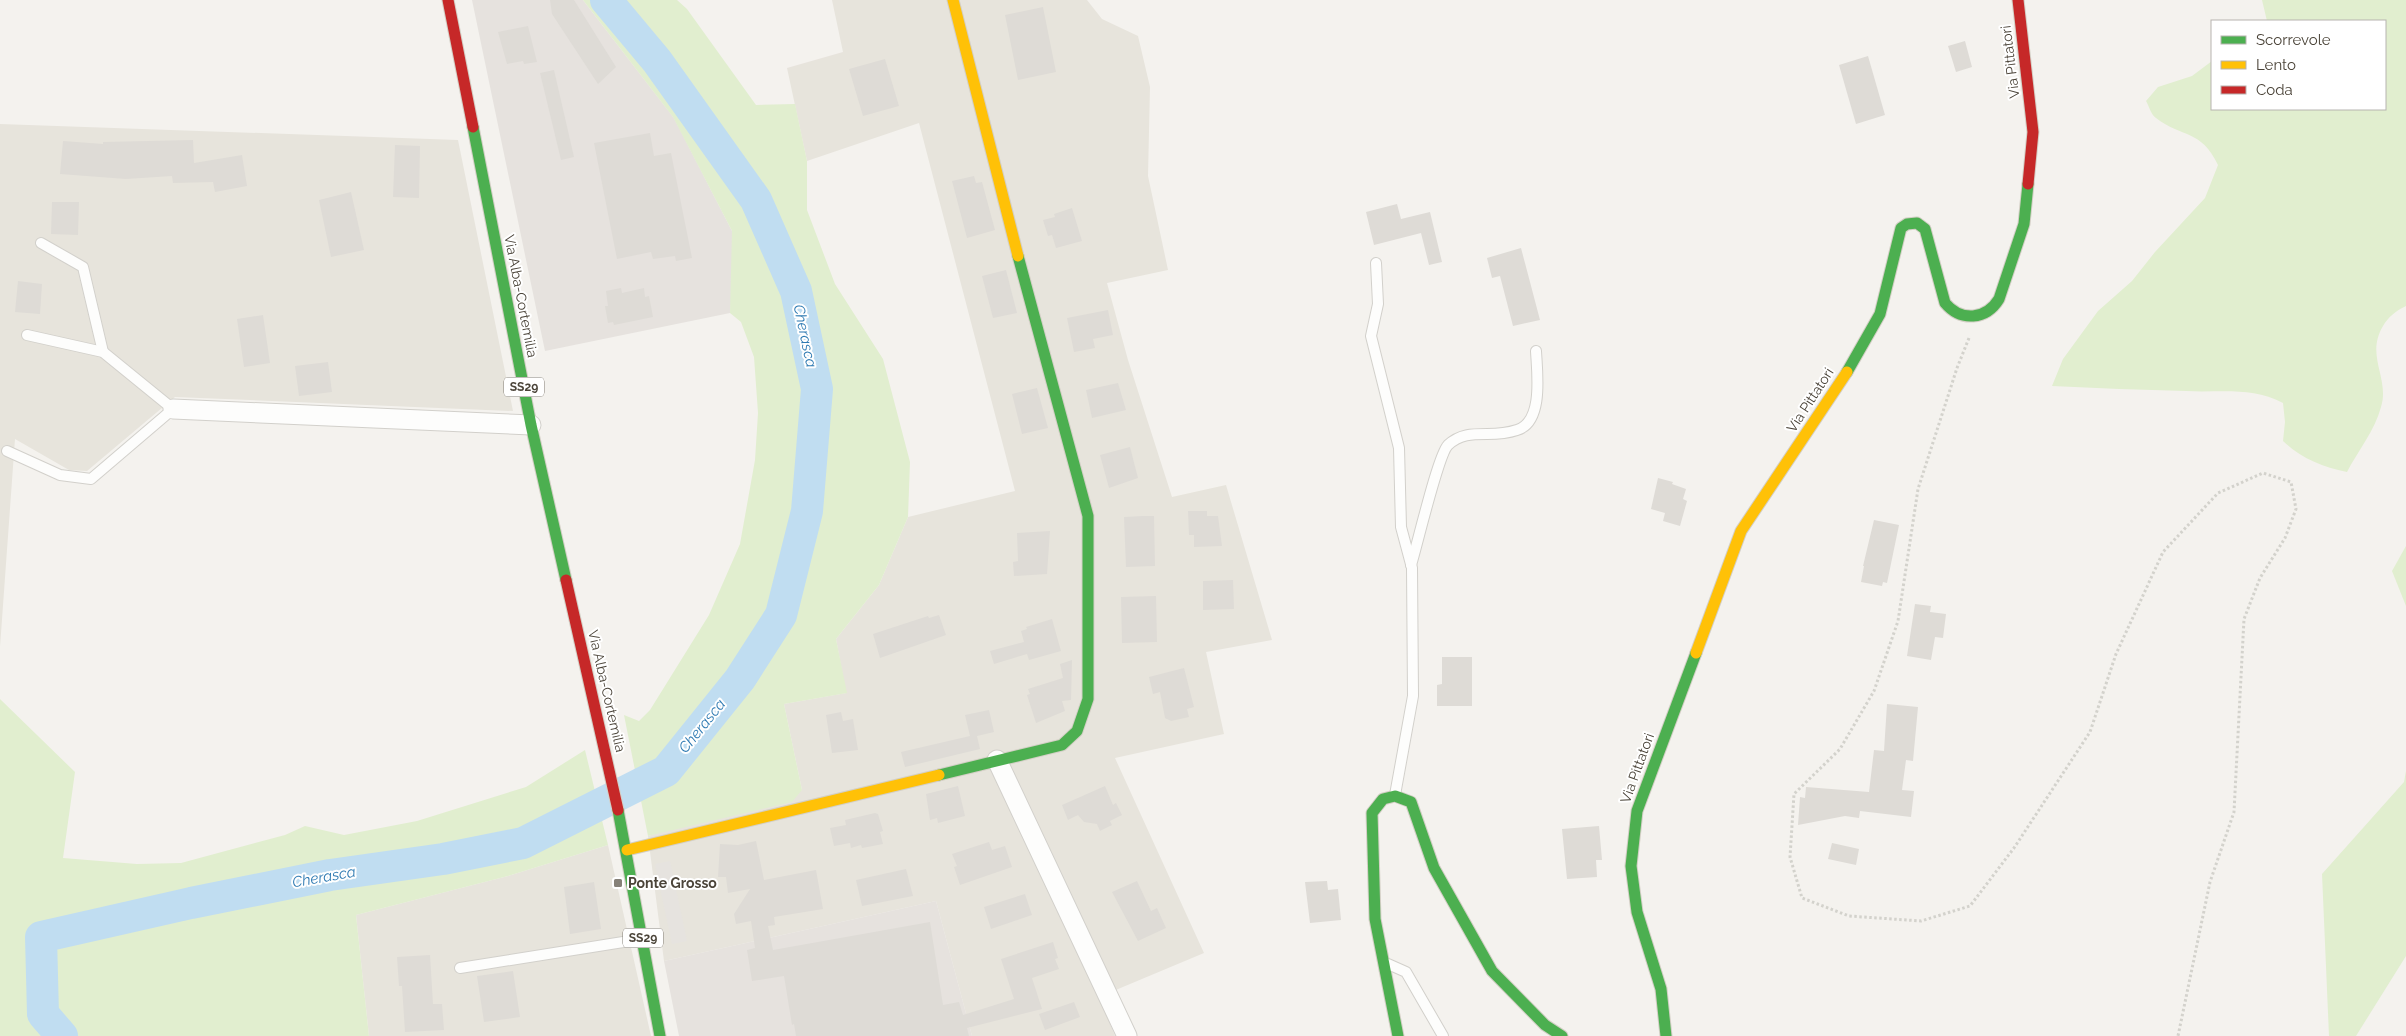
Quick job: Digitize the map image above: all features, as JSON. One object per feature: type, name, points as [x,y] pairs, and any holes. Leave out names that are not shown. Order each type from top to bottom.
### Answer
[{"type":"street","name":"Via Alba-Cortemilia","points":[[448,0],[532,425],[626,845]]},
{"type":"street","points":[[626,845],[1062,745],[1074,738],[1082,722],[1088,699],[1088,516],[1004,204],[953,0]]},
{"type":"street","name":"Via Pittatori","points":[[1666,1036],[1661,989],[1637,912],[1631,866],[1637,811],[1741,530],[1855,360],[1880,314],[1899,232],[1905,224],[1914,222],[1926,229],[1945,303],[1960,315],[1978,316],[1987,313],[1999,299],[2024,224],[2033,132],[2018,0]]},
{"type":"street","points":[[173,409],[532,425]]},
{"type":"street","points":[[997,760],[1127,1036]]},
{"type":"street","points":[[1398,1036],[1375,919],[1372,813],[1383,799],[1395,796],[1411,802],[1434,868],[1492,971],[1545,1025],[1562,1036]]},
{"type":"street","name":"SS29","points":[[626,845],[660,1036]]},
{"type":"lane","points":[[40,243],[84,267],[103,352]]},
{"type":"lane","points":[[1376,263],[1378,304],[1371,336],[1399,448],[1401,527],[1411,566],[1413,696],[1395,796]]},
{"type":"lane","points":[[7,451],[60,476],[91,479],[173,409],[103,352],[27,335]]},
{"type":"lane","points":[[1411,566],[1438,469],[1447,446],[1465,434],[1497,434],[1519,430],[1534,414],[1539,387],[1536,351]]},
{"type":"lane","points":[[460,968],[643,938]]},
{"type":"lane","points":[[1382,961],[1406,972],[1443,1036]]},
{"type":"path","points":[[1978,316],[1957,368],[1918,489],[1898,621],[1874,692],[1840,749],[1794,794],[1790,857],[1802,898],[1849,916],[1922,921],[1970,906],[2014,848],[2090,732],[2116,654],[2164,552],[2218,493],[2263,473],[2291,482],[2296,509],[2285,538],[2260,578],[2244,619],[2234,812],[2210,882],[2178,1036]]},
{"type":"shaded area","points":[[472,0],[583,0],[674,118],[732,231],[734,277],[730,313],[545,351]]},
{"type":"shaded area","points":[[832,0],[1087,0],[1102,19],[1138,36],[1150,87],[1148,176],[1168,270],[1107,283],[1128,360],[1172,497],[1226,485],[1272,640],[1206,652],[1224,734],[1115,758],[1204,953],[1099,997],[1115,1036],[972,1036],[936,901],[664,961],[648,836],[802,790],[784,704],[846,693],[836,639],[879,585],[908,517],[1015,491],[919,123],[807,161],[787,68],[843,52]]},
{"type":"shaded area","points":[[0,124],[458,140],[513,411],[175,397],[87,471],[69,470],[15,439],[0,647]]},
{"type":"shaded area","points":[[608,845],[651,1036],[369,1036],[356,915],[508,876]]},
{"type":"shaded area","points":[[670,861],[687,941],[672,944],[655,864]]},
{"type":"shaded area","points":[[936,901],[972,1036],[679,1036],[664,961]]},
{"type":"green space","points":[[583,0],[677,0],[687,9],[756,105],[795,104],[807,161],[807,210],[835,284],[883,359],[910,462],[908,517],[879,585],[836,639],[847,693],[784,704],[802,790],[792,802],[648,836],[624,715],[639,721],[650,710],[709,615],[740,544],[755,460],[758,413],[754,357],[741,322],[730,313],[732,231],[673,117]]},
{"type":"green space","points":[[2262,0],[2406,0],[2406,306],[2387,320],[2378,337],[2377,357],[2383,386],[2381,407],[2371,432],[2347,472],[2312,461],[2283,441],[2285,422],[2283,403],[2259,394],[2235,391],[2169,391],[2052,386],[2063,359],[2098,311],[2132,281],[2155,252],[2205,198],[2218,165],[2212,153],[2205,145],[2165,124],[2153,115],[2146,101],[2158,87],[2192,76],[2211,62],[2211,110],[2386,110],[2386,20],[2267,20]]},
{"type":"green space","points":[[2406,546],[2406,606],[2392,571]]},
{"type":"green space","points":[[0,699],[75,772],[63,858],[137,864],[181,863],[285,835],[305,826],[344,835],[417,821],[526,787],[585,750],[608,845],[508,876],[356,915],[369,1036],[0,1036]]},
{"type":"green space","points":[[2406,771],[2406,956],[2356,1036],[2329,1036],[2322,874],[2404,782]]},
{"type":"building","points":[[550,0],[574,0],[616,67],[598,84],[552,14]]},
{"type":"building","points":[[1043,7],[1056,72],[1018,80],[1005,15]]},
{"type":"building","points":[[528,26],[537,62],[524,64],[523,61],[507,64],[498,32]]},
{"type":"building","points":[[1965,41],[1972,67],[1956,72],[1948,46]]},
{"type":"building","points":[[1868,56],[1885,115],[1856,124],[1839,65]]},
{"type":"building","points":[[885,59],[899,106],[863,116],[849,69]]},
{"type":"building","points":[[554,70],[574,157],[561,160],[540,73]]},
{"type":"building","points":[[650,133],[654,156],[671,153],[692,258],[676,261],[675,256],[653,259],[651,252],[617,259],[594,143]]},
{"type":"building","points":[[193,140],[194,163],[242,155],[247,186],[215,192],[213,182],[173,183],[172,176],[126,179],[60,174],[63,141],[103,144],[103,142]]},
{"type":"building","points":[[395,145],[420,146],[419,198],[393,197]]},
{"type":"building","points":[[974,176],[976,183],[982,182],[995,230],[967,238],[952,181]]},
{"type":"building","points":[[351,192],[364,250],[331,257],[319,200]]},
{"type":"building","points":[[52,202],[79,202],[78,235],[51,234]]},
{"type":"building","points":[[1397,204],[1401,219],[1430,212],[1442,262],[1429,265],[1421,233],[1374,245],[1366,212]]},
{"type":"building","points":[[1072,208],[1082,241],[1056,248],[1052,235],[1048,236],[1043,220],[1055,217],[1054,214]]},
{"type":"building","points":[[1521,248],[1540,320],[1513,326],[1500,276],[1492,278],[1487,258]]},
{"type":"building","points":[[1006,270],[1017,313],[993,318],[982,276]]},
{"type":"building","points":[[18,281],[42,284],[40,314],[15,312]]},
{"type":"building","points":[[621,288],[622,293],[644,288],[645,297],[649,296],[653,317],[614,325],[613,322],[608,323],[605,306],[608,306],[606,291]]},
{"type":"building","points":[[1108,310],[1113,335],[1093,339],[1095,348],[1074,352],[1067,318]]},
{"type":"building","points":[[263,315],[270,363],[244,367],[237,319]]},
{"type":"building","points":[[328,362],[332,392],[299,396],[295,366]]},
{"type":"building","points":[[1118,383],[1126,410],[1092,418],[1086,390]]},
{"type":"building","points":[[1037,388],[1048,428],[1022,434],[1012,394]]},
{"type":"building","points":[[1130,447],[1138,478],[1109,488],[1100,455]]},
{"type":"building","points":[[1658,478],[1673,482],[1672,484],[1686,489],[1683,499],[1687,501],[1680,526],[1663,521],[1665,513],[1651,509]]},
{"type":"building","points":[[1188,511],[1207,511],[1207,516],[1218,516],[1222,546],[1194,547],[1194,535],[1189,535]]},
{"type":"building","points":[[1154,516],[1155,566],[1126,567],[1124,517]]},
{"type":"building","points":[[1874,520],[1899,525],[1887,583],[1883,582],[1882,586],[1861,582]]},
{"type":"building","points":[[1050,531],[1047,574],[1014,576],[1013,562],[1018,561],[1017,533]]},
{"type":"building","points":[[1233,580],[1234,609],[1203,610],[1203,581]]},
{"type":"building","points":[[1156,596],[1157,642],[1122,643],[1121,597]]},
{"type":"building","points":[[1915,604],[1931,606],[1930,612],[1946,614],[1943,638],[1935,637],[1931,660],[1907,656]]},
{"type":"building","points":[[939,615],[946,635],[880,658],[873,634],[928,616],[929,618]]},
{"type":"building","points":[[1052,619],[1061,651],[1029,660],[1027,654],[994,664],[990,651],[1024,642],[1021,631],[1027,629],[1026,627]]},
{"type":"building","points":[[1442,657],[1472,657],[1472,706],[1437,706],[1437,685],[1442,684]]},
{"type":"building","points":[[1072,660],[1071,700],[1062,701],[1065,711],[1036,723],[1027,695],[1030,694],[1028,689],[1063,678],[1060,664]]},
{"type":"building","points":[[1184,668],[1194,707],[1187,709],[1189,717],[1171,721],[1165,718],[1160,692],[1153,694],[1149,677]]},
{"type":"building","points":[[1887,704],[1918,707],[1913,761],[1906,760],[1902,790],[1914,791],[1911,817],[1860,811],[1859,818],[1845,816],[1798,825],[1800,797],[1805,798],[1806,787],[1869,792],[1874,750],[1884,751]]},
{"type":"building","points":[[989,710],[994,732],[977,736],[980,749],[905,767],[901,752],[970,736],[965,715]]},
{"type":"building","points":[[841,712],[843,721],[853,719],[858,750],[832,753],[826,715]]},
{"type":"building","points":[[958,786],[965,816],[938,823],[937,818],[930,820],[926,794]]},
{"type":"building","points":[[1105,786],[1113,805],[1116,803],[1122,815],[1110,821],[1112,825],[1100,831],[1097,824],[1084,822],[1078,815],[1068,820],[1062,805]]},
{"type":"building","points":[[875,813],[878,814],[883,831],[880,832],[883,844],[862,848],[861,845],[851,848],[850,843],[834,846],[830,828],[846,825],[845,820]]},
{"type":"building","points":[[1599,826],[1602,860],[1596,860],[1597,877],[1567,879],[1562,829]]},
{"type":"building","points":[[756,841],[764,880],[816,870],[823,909],[774,917],[775,925],[768,926],[773,950],[930,922],[943,1005],[959,1002],[963,1015],[1014,999],[1001,959],[1053,942],[1058,958],[1055,959],[1059,969],[1032,978],[1042,1009],[967,1028],[969,1036],[796,1036],[794,1024],[792,1025],[784,976],[752,981],[747,950],[755,948],[751,921],[736,924],[734,914],[750,889],[728,893],[726,877],[718,877],[720,844],[738,845]]},
{"type":"building","points":[[989,842],[992,850],[1005,846],[1012,867],[960,885],[954,867],[957,866],[952,854]]},
{"type":"building","points":[[1832,843],[1859,849],[1856,865],[1828,859]]},
{"type":"building","points":[[906,869],[913,896],[862,906],[856,880]]},
{"type":"building","points":[[1137,881],[1151,911],[1157,908],[1166,928],[1138,941],[1112,892]]},
{"type":"building","points":[[1327,881],[1328,890],[1338,889],[1341,920],[1310,923],[1305,882]]},
{"type":"building","points":[[594,882],[601,929],[570,934],[564,887]]},
{"type":"building","points":[[1025,894],[1032,915],[991,929],[984,907]]},
{"type":"building","points":[[430,955],[433,1004],[442,1004],[444,1030],[405,1032],[402,986],[399,986],[397,957]]},
{"type":"building","points":[[513,971],[520,1017],[484,1022],[477,976]]},
{"type":"building","points":[[1074,1002],[1080,1017],[1045,1030],[1039,1014]]},
{"type":"waterway","name":"Cherasca","points":[[62,1036],[43,1014],[41,937],[191,903],[330,875],[443,859],[523,843],[666,771],[740,679],[781,615],[807,511],[817,389],[796,291],[756,200],[657,61],[606,0]]},
{"type":"traffic: fast","points":[[473,127],[531,425],[566,580]]},
{"type":"traffic: fast","points":[[1847,372],[1880,314],[1901,228],[1907,224],[1917,223],[1925,229],[1945,303],[1951,309],[1966,316],[1980,315],[1994,306],[1999,299],[2024,224],[2028,184]]},
{"type":"traffic: fast","points":[[939,775],[1062,745],[1077,731],[1088,699],[1088,516],[1018,256]]},
{"type":"traffic: fast","points":[[1666,1036],[1661,989],[1637,912],[1631,866],[1637,811],[1696,653]]},
{"type":"traffic: fast","points":[[1398,1036],[1375,919],[1372,813],[1383,799],[1395,796],[1411,802],[1434,868],[1492,971],[1545,1025],[1562,1036]]},
{"type":"traffic: fast","points":[[618,810],[660,1036]]},
{"type":"traffic: slow","points":[[953,0],[1018,256]]},
{"type":"traffic: slow","points":[[1696,653],[1741,531],[1847,372]]},
{"type":"traffic: slow","points":[[627,850],[939,775]]},
{"type":"traffic: jam","points":[[448,0],[473,127]]},
{"type":"traffic: jam","points":[[2018,0],[2033,132],[2028,184]]},
{"type":"traffic: jam","points":[[566,580],[618,810]]},
{"type":"place","name":"Ponte Grosso","points":[[618,883]]}]
